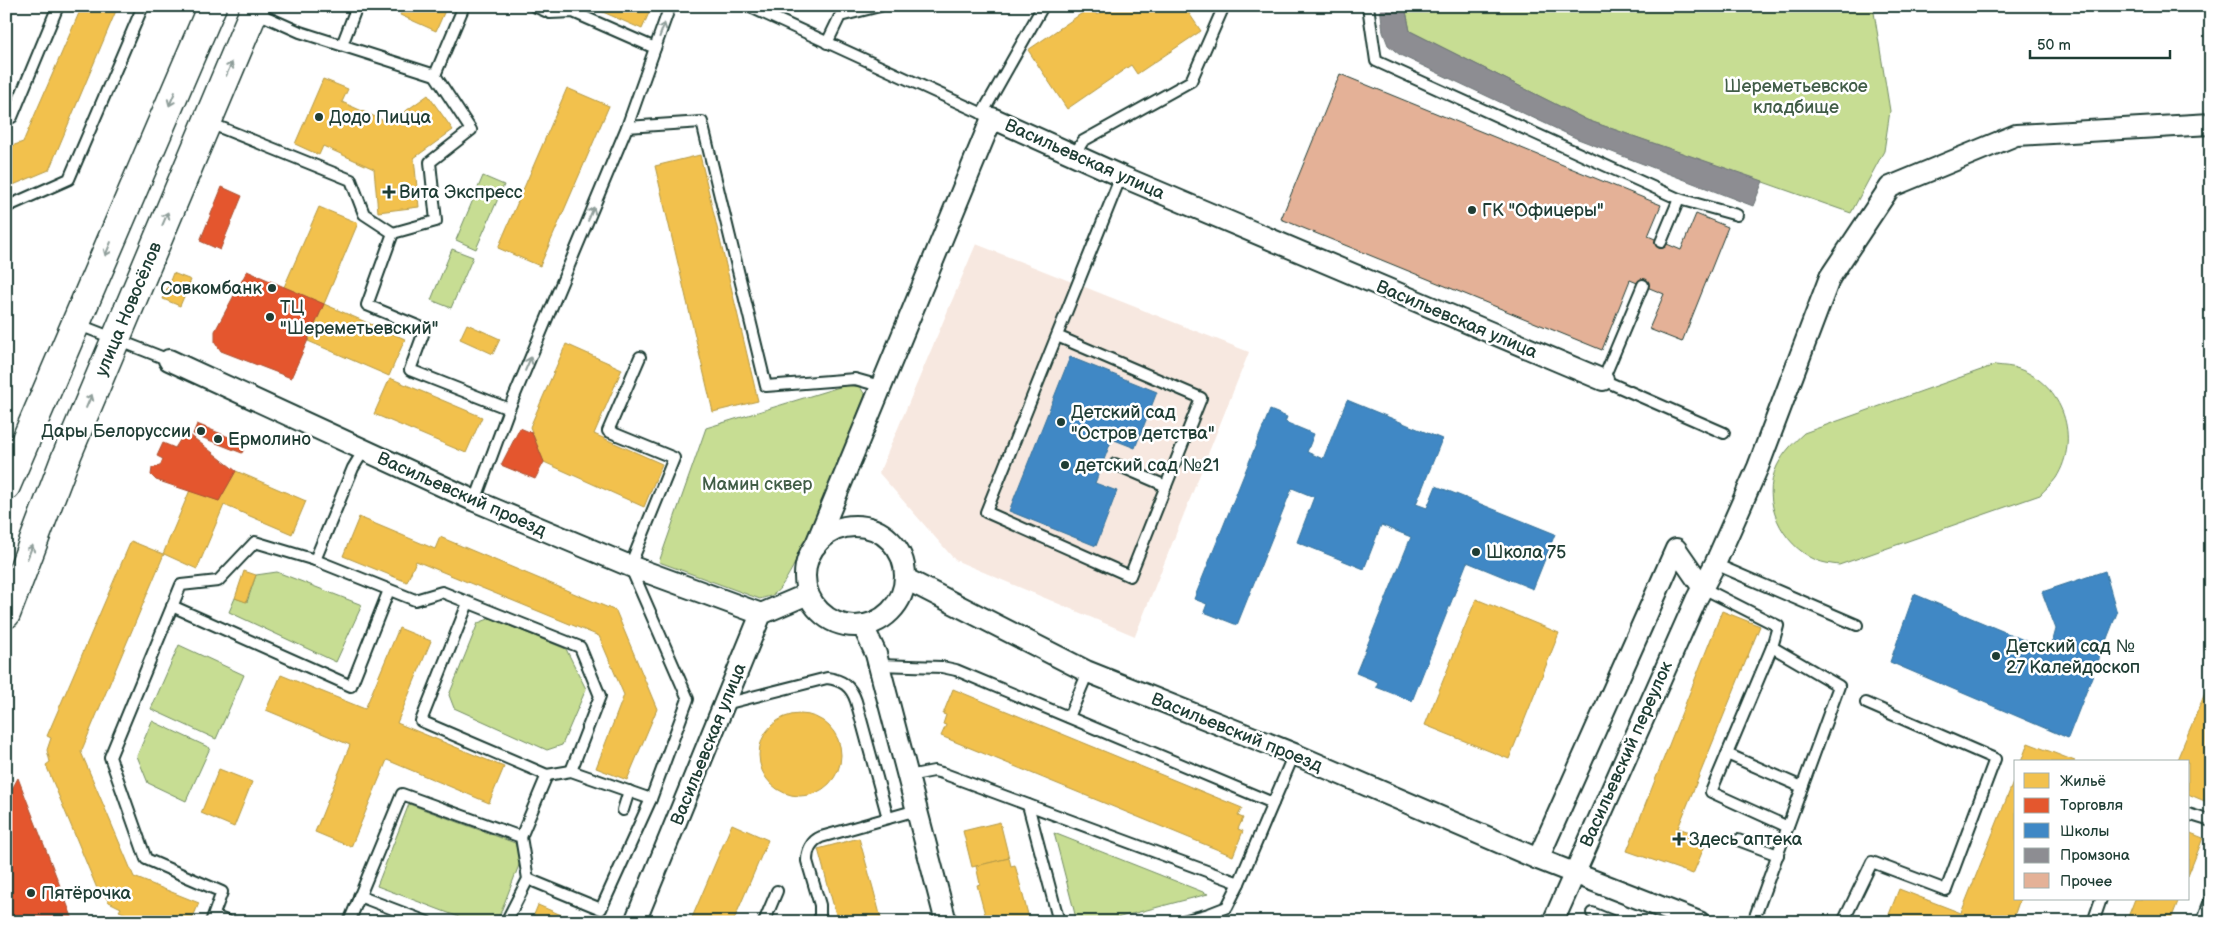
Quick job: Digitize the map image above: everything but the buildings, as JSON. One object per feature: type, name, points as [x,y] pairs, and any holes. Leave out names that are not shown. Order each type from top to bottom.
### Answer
[{"type":"main road","points":[[10,469],[76,323],[212,6]]},
{"type":"main road","name":"улица Новосёлов","points":[[6,614],[64,462],[114,339],[254,9]]},
{"type":"street","name":"Васильевская улица","points":[[816,544],[987,116],[1121,176],[1603,380]]},
{"type":"street","name":"Васильевский переулок","points":[[1553,922],[1573,872],[1758,467],[1830,277],[1890,187],[2016,136],[2211,124]]},
{"type":"street","name":"Васильевский проезд","points":[[169,360],[476,501],[630,566],[761,614]]},
{"type":"street","points":[[857,525],[873,528],[886,536],[897,547],[904,562],[906,579],[902,596],[893,610],[879,621],[863,626],[846,626],[830,620],[816,609],[808,594],[805,576],[807,560],[816,544],[827,534],[842,527],[857,525]]},
{"type":"street","points":[[1538,859],[1676,549],[1703,588]]},
{"type":"street","name":"Васильевский проезд","points":[[906,579],[1088,672],[1294,754],[1538,859],[1692,920]]},
{"type":"street","points":[[761,614],[808,594]]},
{"type":"street","name":"Васильевская улица","points":[[635,922],[761,614]]},
{"type":"street","points":[[863,626],[878,665],[946,922]]},
{"type":"lane","points":[[6,120],[12,117],[58,6]]},
{"type":"lane","points":[[6,207],[69,179],[143,6]]},
{"type":"lane","points":[[342,46],[357,6]]},
{"type":"lane","points":[[436,76],[464,6]]},
{"type":"lane","points":[[534,6],[550,13],[573,12],[655,48]]},
{"type":"lane","points":[[476,501],[509,409],[627,127],[670,6]]},
{"type":"lane","points":[[748,6],[987,116],[1043,6]]},
{"type":"lane","points":[[827,43],[840,16],[880,6]]},
{"type":"lane","points":[[1074,155],[1086,139],[1191,81],[1224,6]]},
{"type":"lane","points":[[1368,6],[1376,61],[1679,199],[1737,215]]},
{"type":"lane","points":[[207,122],[351,180],[364,214],[393,233],[436,221],[430,162],[471,130],[436,76],[300,32],[254,9]]},
{"type":"lane","points":[[627,127],[702,122],[766,386],[855,379],[880,386]]},
{"type":"lane","points":[[1056,336],[1201,398],[1130,576],[986,512],[1056,336],[1121,176]]},
{"type":"lane","points":[[1662,242],[1679,199]]},
{"type":"lane","points":[[393,233],[367,304],[425,328],[410,370],[509,409]]},
{"type":"lane","points":[[1644,285],[1603,380],[1681,411],[1724,432]]},
{"type":"lane","points":[[76,323],[169,360]]},
{"type":"lane","points":[[528,879],[601,908],[651,799],[688,699],[630,566],[674,458],[608,431],[640,357]]},
{"type":"lane","points":[[315,560],[353,468],[364,450]]},
{"type":"lane","points":[[1115,464],[1166,486]]},
{"type":"lane","points":[[229,922],[212,919],[222,892],[146,858],[110,757],[181,585],[218,581],[255,542],[315,560],[415,600],[442,592],[580,648],[600,696],[571,771]]},
{"type":"lane","points":[[1715,564],[1857,625]]},
{"type":"lane","points":[[1703,588],[1778,626],[1772,647],[1711,792],[1788,826]]},
{"type":"lane","points":[[172,606],[351,686],[389,590]]},
{"type":"lane","points":[[468,603],[421,721],[547,775],[571,771],[651,799]]},
{"type":"lane","points":[[1753,922],[1839,686],[1772,647]]},
{"type":"lane","points":[[878,665],[949,668],[1273,803]]},
{"type":"lane","points":[[1069,717],[1088,672]]},
{"type":"lane","points":[[724,704],[826,678],[838,679],[852,691],[856,701],[888,818]]},
{"type":"lane","points":[[1843,922],[1872,862],[1946,890],[1995,759],[1866,703]]},
{"type":"lane","points":[[1179,922],[1210,918],[1227,907],[1294,754]]},
{"type":"lane","points":[[1727,754],[1802,787]]},
{"type":"lane","points":[[908,776],[934,771],[942,773],[1239,883]]},
{"type":"lane","points":[[506,922],[528,879],[521,837],[547,775]]},
{"type":"lane","points":[[623,810],[629,791]]},
{"type":"lane","points":[[349,922],[402,794],[521,837]]},
{"type":"lane","points":[[1028,805],[1059,922]]},
{"type":"lane","points":[[820,922],[820,905],[808,861],[809,848],[816,839],[916,810]]},
{"type":"lane","points":[[2190,815],[2211,820]]},
{"type":"lane","points":[[1738,840],[1778,855]]},
{"type":"lane","points":[[764,922],[777,891]]},
{"type":"lane","points":[[359,896],[427,922]]},
{"type":"lane","points":[[2202,922],[2211,898]]},
{"type":"lane","points":[[2093,922],[2101,900]]},
{"type":"lane","points":[[1592,913],[1614,922]]},
{"type":"shaded area","name":"Детский сад \"Остров детства\"","points":[[976,244],[1249,352],[1135,636],[955,560],[879,473]]},
{"type":"green space","name":"Шереметьевское кладбище","points":[[1405,6],[1873,6],[1890,111],[1884,151],[1851,213],[1587,120],[1410,31]]},
{"type":"green space","points":[[483,176],[504,185],[476,249],[456,240]]},
{"type":"green space","points":[[452,249],[473,257],[451,308],[431,300]]},
{"type":"green space","points":[[1995,365],[2016,368],[2034,377],[2047,387],[2057,400],[2063,414],[2067,430],[2067,446],[2063,462],[2056,478],[2040,495],[1839,565],[1816,560],[1793,544],[1777,520],[1771,493],[1772,479],[1783,456],[1804,433]]},
{"type":"green space","name":"Мамин сквер","points":[[846,385],[860,387],[865,395],[809,534],[784,583],[774,594],[760,599],[659,562],[706,428]]},
{"type":"green space","points":[[277,572],[362,605],[336,662],[229,612],[235,598],[247,602],[256,575]]},
{"type":"green space","points":[[491,618],[566,649],[586,689],[562,745],[547,750],[454,708],[449,695],[478,623]]},
{"type":"green space","points":[[179,645],[244,675],[216,739],[151,709]]},
{"type":"green space","points":[[152,721],[210,748],[186,801],[148,783],[137,756]]},
{"type":"green space","points":[[409,804],[515,843],[521,860],[497,922],[472,922],[377,886]]},
{"type":"green space","points":[[1054,833],[1208,894],[1101,922],[1077,922]]},
{"type":"place","name":"Додо Пицца","points":[[319,117]]},
{"type":"place","name":"Вита Экспресс","points":[[389,192]]},
{"type":"place","name":"ГК \"Офицеры\"","points":[[1472,210]]},
{"type":"place","name":"Совкомбанк","points":[[272,288]]},
{"type":"place","name":"ТЦ \"Шереметьевский\"","points":[[270,317]]},
{"type":"place","name":"Детский сад \"Остров детства\"","points":[[1061,422]]},
{"type":"place","name":"Дары Белоруссии","points":[[201,431]]},
{"type":"place","name":"Ермолино","points":[[218,439]]},
{"type":"place","name":"детский сад №21","points":[[1065,465]]},
{"type":"place","name":"Школа 75","points":[[1476,552]]},
{"type":"place","name":"Детский сад № 27 Калейдоскоп","points":[[1996,656]]},
{"type":"place","name":"Здесь аптека","points":[[1679,839]]},
{"type":"place","name":"Пятёрочка","points":[[31,893]]}]
